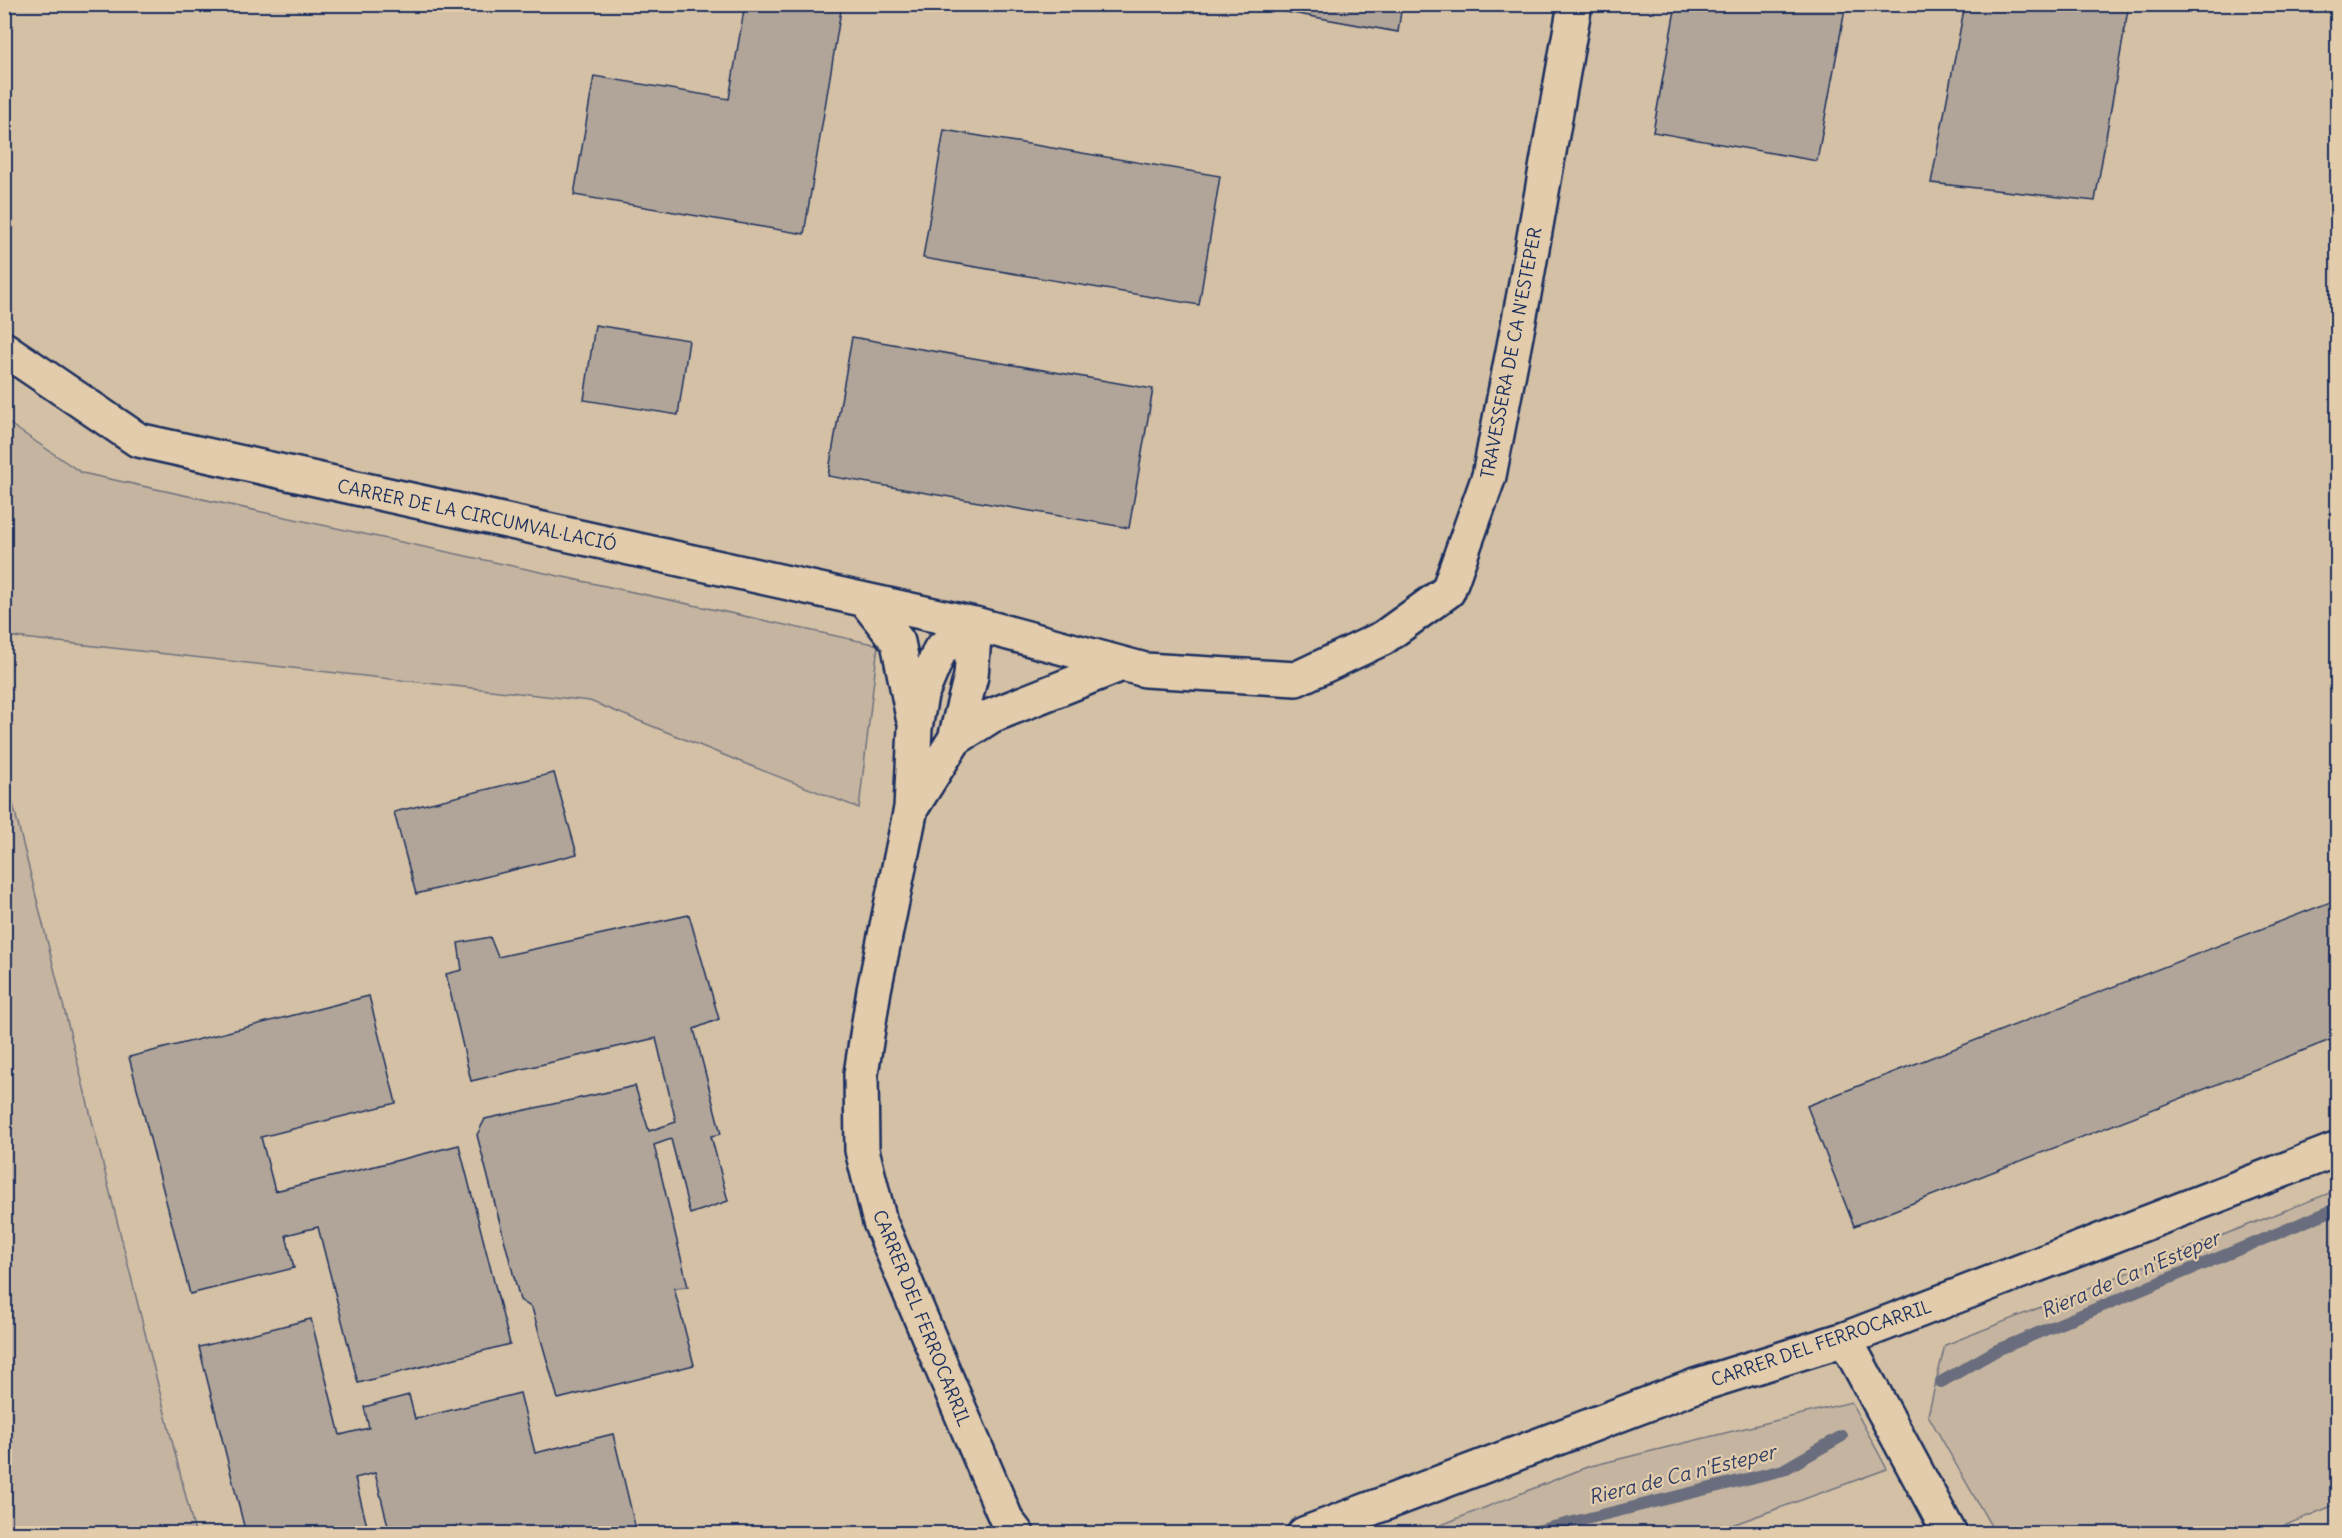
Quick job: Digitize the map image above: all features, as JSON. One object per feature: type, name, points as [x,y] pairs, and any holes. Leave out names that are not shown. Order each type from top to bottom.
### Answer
[{"type":"street","name":"TRAVESSERA DE CA N'ESTEPER","points":[[975,624],[1145,670],[1296,679],[1383,638],[1448,591],[1489,476],[1524,294],[1575,4]]},
{"type":"street","name":"CARRER DE LA CIRCUMVAL·LACIÓ","points":[[4,349],[138,440],[975,624]]},
{"type":"street","name":"CARRER DEL FERROCARRIL","points":[[865,600],[898,642],[915,728]]},
{"type":"street","name":"CARRER DEL FERROCARRIL","points":[[975,624],[940,650],[921,695],[915,728],[911,808],[874,990],[861,1074],[862,1150],[880,1222],[1006,1521],[1017,1533]]},
{"type":"street","name":"CARRER DEL FERROCARRIL","points":[[911,808],[956,739],[971,676],[975,624]]},
{"type":"street","name":"CARRER DEL FERROCARRIL","points":[[956,739],[991,716],[1122,664]]},
{"type":"street","name":"CARRER DEL FERROCARRIL","points":[[1304,1533],[1695,1386],[1845,1339],[2337,1149]]},
{"type":"street","points":[[1845,1339],[1950,1533]]},
{"type":"shaded area","points":[[4,5],[2337,5],[2337,1190],[1945,1345],[1928,1415],[1995,1533],[1710,1533],[1887,1469],[1587,1467],[1421,1533],[195,1533],[5,772],[5,636],[590,701],[859,808],[878,645],[82,473],[5,420]]},
{"type":"shaded area","points":[[4,420],[82,473],[878,645],[859,808],[590,701],[5,636]]},
{"type":"shaded area","points":[[5,772],[195,1533],[5,1533]]},
{"type":"shaded area","points":[[2337,1190],[2337,1504],[2266,1533],[1995,1533],[1928,1415],[1945,1345]]},
{"type":"shaded area","points":[[1851,1402],[1887,1469],[1710,1533],[1421,1533],[1587,1467]]},
{"type":"shaded area","points":[[2337,1504],[2337,1533],[2266,1533]]},
{"type":"building","points":[[745,4],[842,4],[804,234],[574,195],[594,76],[729,99]]},
{"type":"building","points":[[1242,4],[1402,4],[1398,32]]},
{"type":"building","points":[[1676,4],[1846,4],[1817,161],[1653,132]]},
{"type":"building","points":[[1965,4],[2129,4],[2095,201],[1931,183]]},
{"type":"building","points":[[944,130],[1220,176],[1199,305],[923,258]]},
{"type":"building","points":[[595,325],[689,340],[678,415],[584,400]]},
{"type":"building","points":[[852,337],[1153,389],[1129,528],[828,476]]},
{"type":"building","points":[[554,773],[577,854],[416,894],[394,812]]},
{"type":"building","points":[[2338,899],[2338,1037],[1854,1226],[1807,1106]]},
{"type":"building","points":[[689,915],[719,1019],[694,1029],[721,1134],[711,1136],[728,1201],[690,1214],[671,1139],[654,1145],[688,1287],[674,1288],[694,1365],[558,1399],[532,1308],[520,1300],[477,1135],[485,1119],[635,1086],[649,1131],[676,1122],[656,1038],[471,1081],[446,974],[462,970],[458,943],[490,937],[498,957]]},
{"type":"building","points":[[369,996],[396,1103],[261,1137],[275,1191],[459,1145],[510,1344],[358,1383],[318,1227],[286,1235],[294,1268],[190,1294],[129,1057]]},
{"type":"building","points":[[311,1319],[340,1435],[369,1428],[364,1407],[409,1395],[415,1419],[520,1393],[535,1453],[613,1434],[637,1534],[390,1534],[375,1473],[355,1478],[369,1534],[246,1534],[199,1347]]},
{"type":"waterway","name":"Riera de Ca n'Esteper","points":[[1941,1382],[1997,1350],[2338,1208]]},
{"type":"waterway","name":"Riera de Ca n'Esteper","points":[[1525,1534],[1783,1470],[1842,1436]]}]
